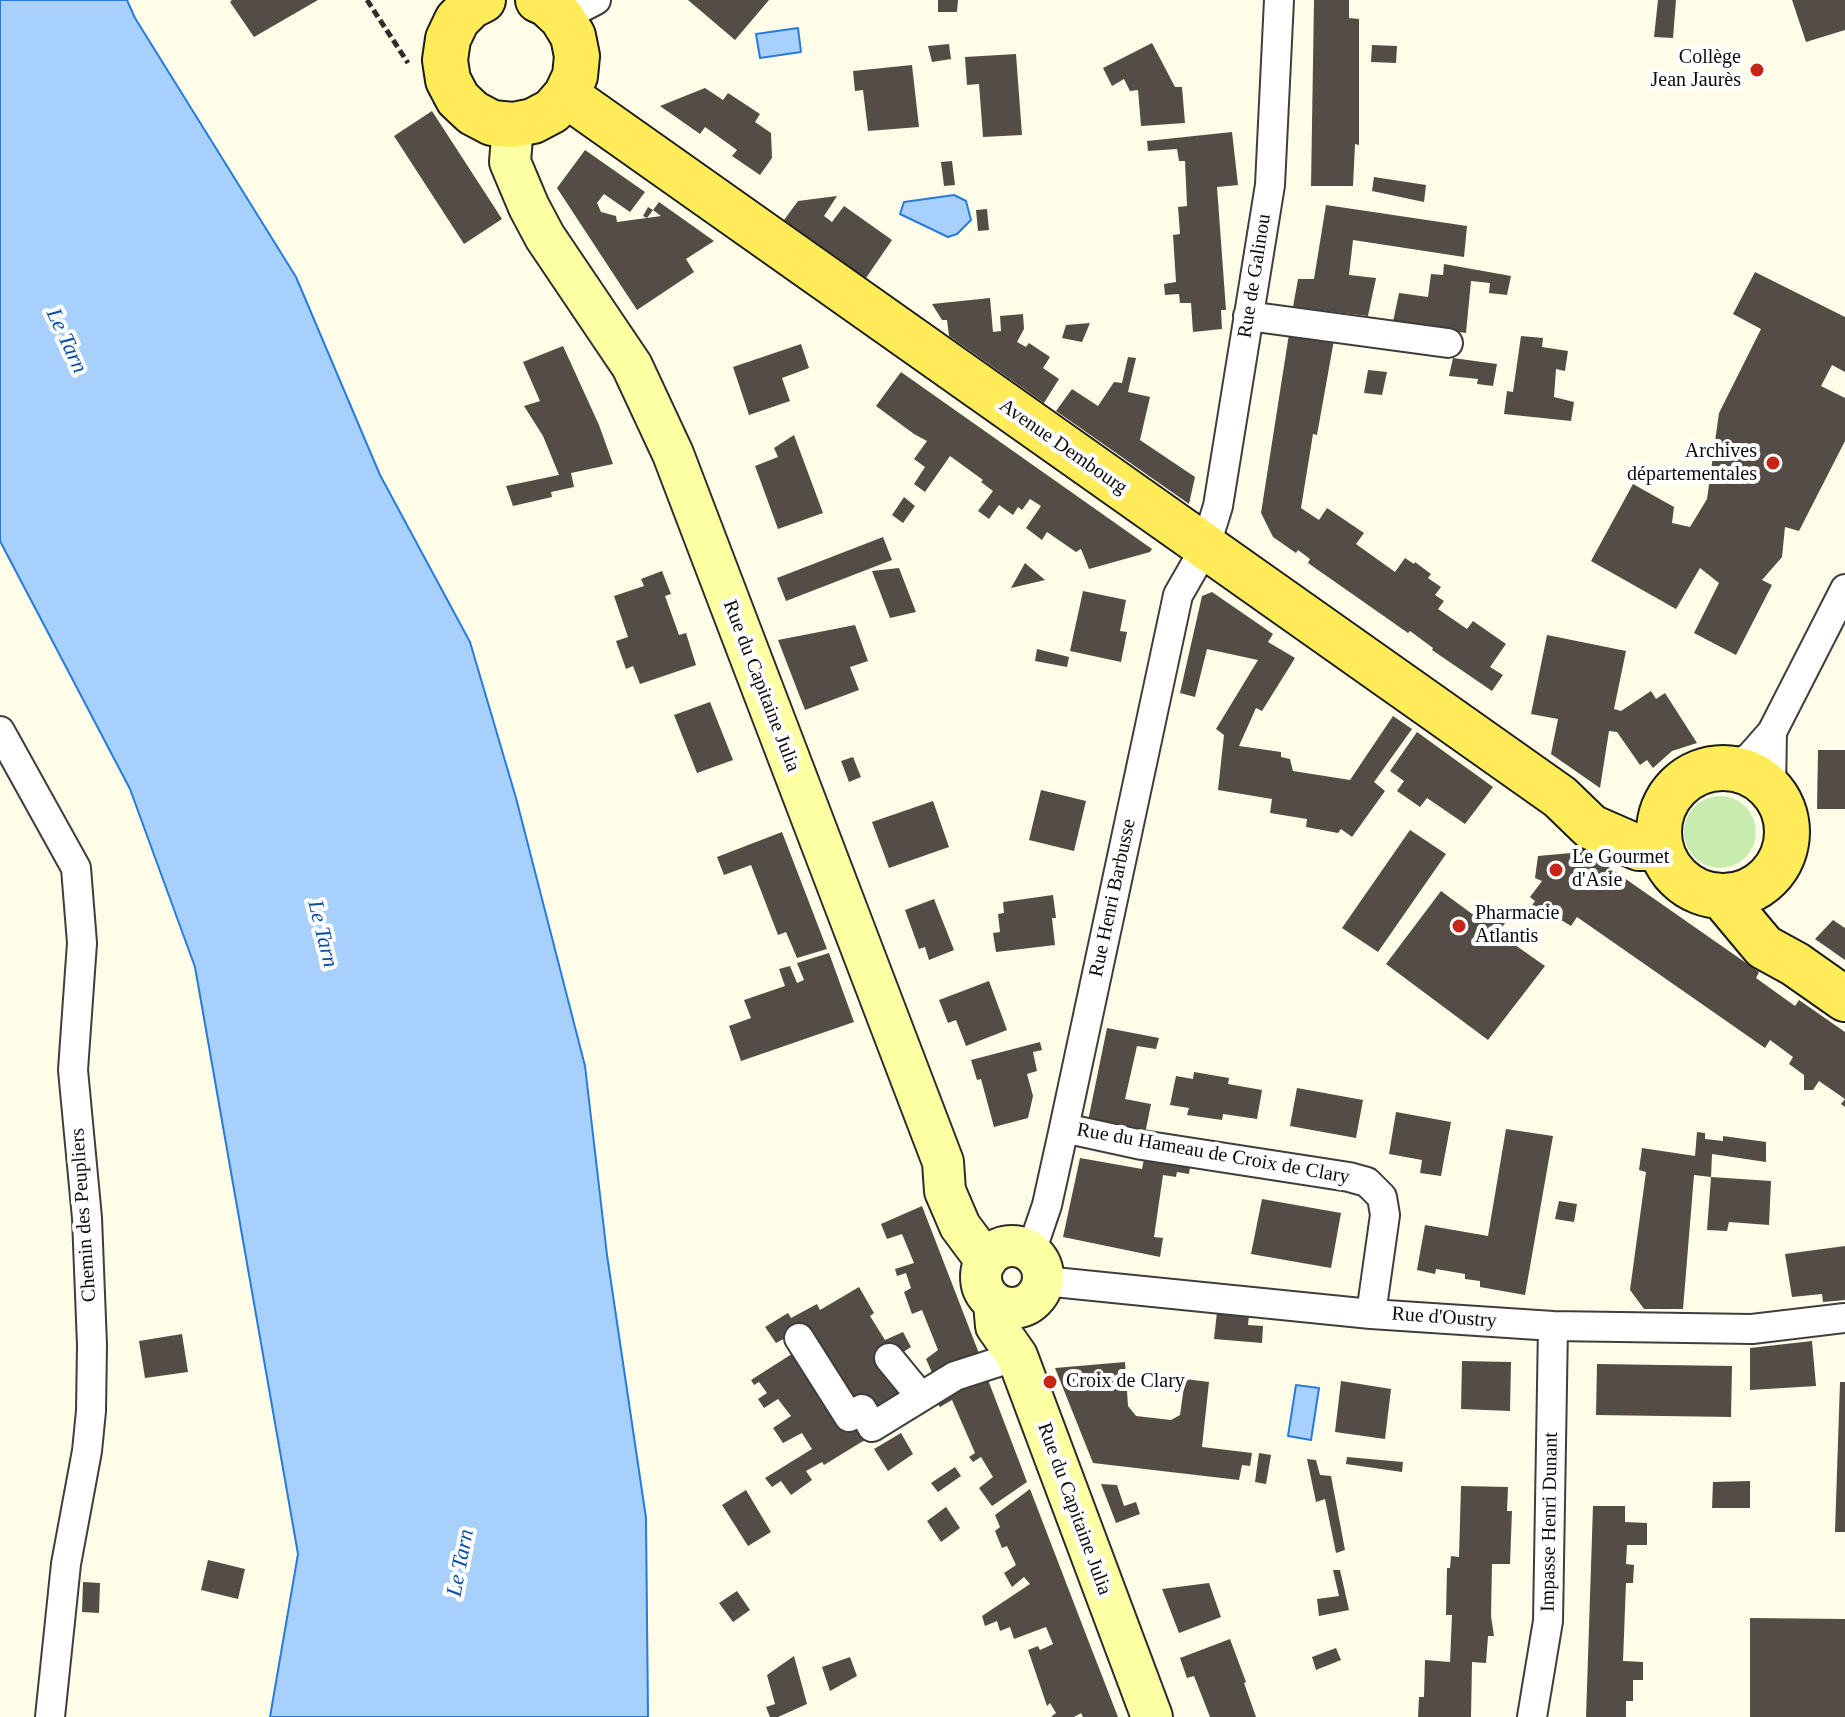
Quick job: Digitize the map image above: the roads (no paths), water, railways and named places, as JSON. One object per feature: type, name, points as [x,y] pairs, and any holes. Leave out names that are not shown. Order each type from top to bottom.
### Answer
[{"type":"main road","points":[[456,7],[446,50],[448,80],[458,99],[473,113],[492,123],[513,125],[533,121],[552,111],[566,95],[575,76],[577,56],[565,6]]},
{"type":"main road","name":"Avenue Dembourg","points":[[566,95],[1560,797],[1591,827],[1639,848],[1659,848]]},
{"type":"main road","points":[[1732,768],[1755,776],[1771,789],[1784,811],[1788,834],[1783,858],[1769,879],[1747,893],[1723,898],[1692,889],[1671,872],[1659,848],[1658,823],[1665,802],[1679,785],[1700,771],[1732,768]]},
{"type":"main road","name":"Avenue Dembourg","points":[[1560,797],[1618,812],[1665,802]]},
{"type":"main road","points":[[1769,879],[1770,924],[1795,964]]},
{"type":"main road","points":[[1723,898],[1764,947],[1795,964],[1845,999]]},
{"type":"street","name":"Rue de Galinou","points":[[1205,548],[1218,506],[1270,185],[1279,0]]},
{"type":"street","name":"Rue du Capitaine Julia","points":[[513,125],[510,162],[529,207],[545,237],[632,366],[673,454],[943,1162],[945,1191],[955,1215],[960,1226],[1013,1275],[996,1326],[1017,1356],[1152,1717]]},
{"type":"street","points":[[1248,316],[1448,343]]},
{"type":"street","name":"Rue Henri Barbusse","points":[[1013,1275],[1047,1205],[1178,595],[1205,548]]},
{"type":"street","points":[[1732,768],[1750,757],[1772,732],[1845,589]]},
{"type":"street","name":"Chemin des Peupliers","points":[[0,731],[76,868],[82,943],[73,1070],[87,1218],[91,1411],[87,1451],[66,1564],[50,1717]]},
{"type":"street","points":[[1771,789],[1772,732]]},
{"type":"street","name":"Rue du Hameau de Croix de Clary","points":[[1064,1128],[1142,1145],[1367,1182],[1382,1197],[1385,1215],[1371,1314]]},
{"type":"street","name":"Rue d'Oustry","points":[[1013,1275],[1371,1314],[1553,1326],[1752,1329],[1845,1318]]},
{"type":"street","name":"Impasse Henri Dunant","points":[[1532,1717],[1548,1621],[1553,1326]]},
{"type":"street","points":[[799,1338],[849,1417],[862,1409],[872,1427],[955,1376],[1017,1356]]},
{"type":"street","points":[[889,1358],[921,1397]]},
{"type":"water","name":"Le Tarn","points":[[0,0],[127,0],[135,18],[296,277],[380,475],[470,642],[516,798],[585,1066],[607,1255],[646,1518],[648,1717],[270,1717],[298,1554],[195,967],[130,789],[0,541]]},
{"type":"water","points":[[798,28],[801,52],[760,58],[756,34]]},
{"type":"water","points":[[954,195],[966,201],[971,220],[957,234],[948,237],[900,214],[904,202]]},
{"type":"water","points":[[1296,1385],[1319,1388],[1311,1440],[1288,1436]]},
{"type":"place","name":"Collège Jean Jaurès","points":[[1757,70]]},
{"type":"place","name":"Archives départementales","points":[[1773,463]]},
{"type":"place","name":"Le Gourmet d'Asie","points":[[1556,870]]},
{"type":"place","name":"Pharmacie Atlantis","points":[[1459,926]]},
{"type":"place","name":"Croix de Clary","points":[[1050,1382]]}]
